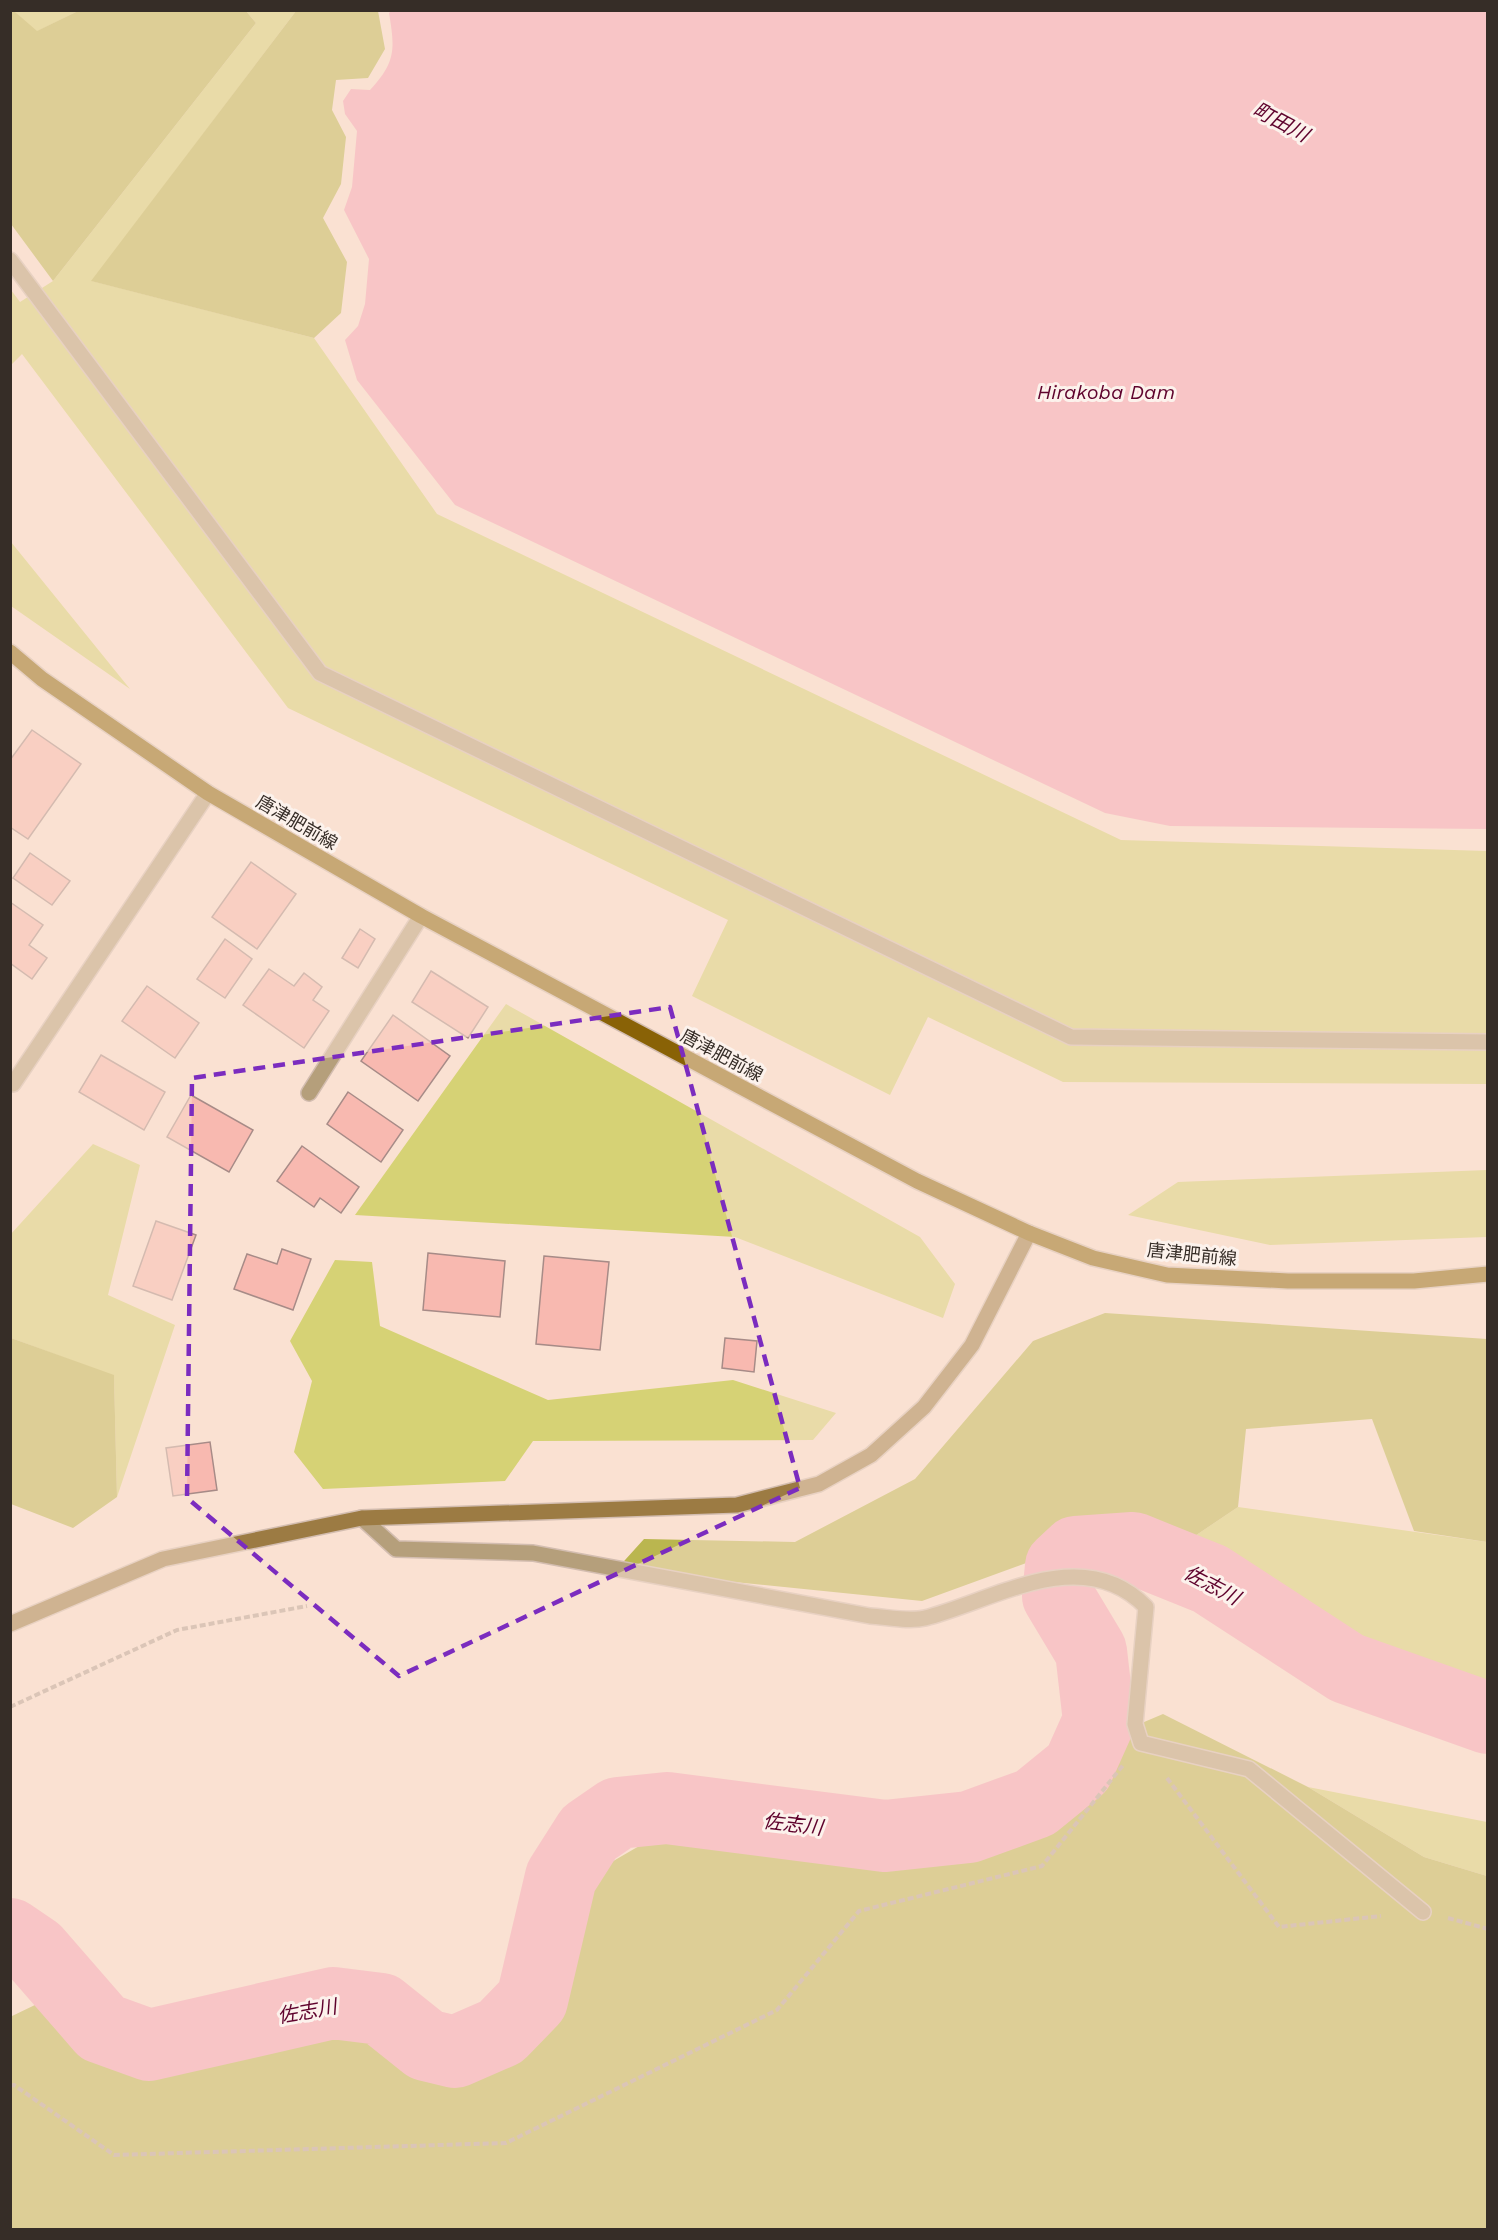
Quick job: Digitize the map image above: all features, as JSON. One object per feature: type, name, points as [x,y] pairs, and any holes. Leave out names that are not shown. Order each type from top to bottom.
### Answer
[{"type":"main road","name":"唐津肥前線","points":[[10,652],[42,679],[208,793],[421,916],[916,1181],[1029,1233],[1094,1258],[1167,1275],[1288,1281],[1414,1281],[1488,1274]]},
{"type":"street","points":[[10,260],[320,673],[1071,1037],[1488,1042]]},
{"type":"street","points":[[10,1082],[13,1084],[208,793]]},
{"type":"street","points":[[309,1093],[421,916]]},
{"type":"street","points":[[10,1624],[163,1559],[362,1518],[737,1505],[819,1485],[871,1455],[924,1407],[972,1345],[1029,1233]]},
{"type":"street","points":[[362,1518],[396,1549],[533,1553],[870,1616],[923,1619],[1033,1580],[1090,1577],[1132,1593],[1146,1607],[1135,1724],[1141,1743],[1249,1769],[1423,1912]]},
{"type":"path","points":[[10,1707],[177,1630],[306,1606]]},
{"type":"path","points":[[10,2086],[14,2085],[114,2155],[506,2143],[777,2010],[859,1911],[1042,1866],[1141,1743],[1279,1927],[1423,1912],[1488,1929]]},
{"type":"highlighted area","points":[[670,1007],[800,1488],[399,1676],[187,1498],[192,1078]]},
{"type":"shaded area","points":[[11,10],[37,31],[78,11],[246,11],[256,23],[53,281],[11,224]]},
{"type":"shaded area","points":[[14,11],[78,11],[36,32]]},
{"type":"shaded area","points":[[246,11],[296,11],[92,281],[314,338],[437,514],[1121,840],[1487,851],[1487,1084],[1063,1082],[928,1017],[890,1095],[692,996],[728,920],[288,708],[22,354],[11,365],[11,290],[20,302],[53,281],[256,23]]},
{"type":"shaded area","points":[[296,11],[378,11],[385,49],[368,78],[336,80],[332,110],[346,137],[341,184],[323,218],[347,262],[341,313],[314,338],[91,281]]},
{"type":"shaded area","points":[[11,542],[130,689],[11,606]]},
{"type":"shaded area","points":[[506,1004],[920,1237],[955,1284],[943,1318],[735,1237],[355,1215]]},
{"type":"shaded area","points":[[93,1144],[140,1165],[108,1295],[175,1325],[117,1497],[114,1376],[11,1338],[10,1235]]},
{"type":"shaded area","points":[[1487,1170],[1487,1237],[1270,1245],[1128,1215],[1178,1182]]},
{"type":"shaded area","points":[[335,1260],[372,1262],[380,1326],[548,1400],[733,1380],[836,1413],[813,1440],[533,1441],[505,1481],[323,1489],[294,1452],[312,1381],[290,1341]]},
{"type":"shaded area","points":[[1105,1313],[1487,1339],[1487,1542],[1414,1531],[1372,1419],[1246,1429],[1238,1507],[1183,1544],[1081,1543],[922,1601],[616,1570],[644,1539],[795,1542],[915,1479],[1033,1341]]},
{"type":"shaded area","points":[[11,1338],[114,1375],[117,1497],[73,1528],[11,1504]]},
{"type":"shaded area","points":[[1238,1507],[1487,1542],[1487,1705],[1358,1656],[1183,1544]]},
{"type":"shaded area","points":[[1163,1714],[1308,1787],[1424,1857],[1487,1876],[1487,2229],[11,2229],[10,2017],[37,2004],[133,2060],[344,2022],[413,2064],[468,2060],[550,2002],[603,1867],[677,1824],[939,1854],[1042,1823],[1104,1739]]},
{"type":"shaded area","points":[[1308,1787],[1487,1822],[1487,1876],[1424,1857]]},
{"type":"water","name":"Hirakoba Dam","points":[[391,11],[1487,11],[1487,829],[1170,826],[1105,813],[455,505],[357,380],[345,340],[358,326],[365,304],[369,259],[344,210],[352,187],[357,131],[345,114],[343,101],[351,89],[370,90],[385,71],[392,54],[389,13]]},
{"type":"building","points":[[32,730],[81,764],[28,839],[10,827],[10,760]]},
{"type":"building","points":[[30,853],[70,881],[52,905],[13,878]]},
{"type":"building","points":[[251,862],[296,894],[257,949],[212,917]]},
{"type":"building","points":[[10,902],[43,925],[29,945],[47,958],[32,979],[10,963]]},
{"type":"building","points":[[360,929],[375,939],[358,968],[342,958]]},
{"type":"building","points":[[225,939],[252,959],[225,998],[197,979]]},
{"type":"building","points":[[269,969],[294,986],[304,973],[322,987],[313,1000],[329,1011],[304,1048],[243,1005]]},
{"type":"building","points":[[431,971],[488,1007],[468,1038],[412,1002]]},
{"type":"building","points":[[147,986],[199,1023],[175,1058],[122,1021]]},
{"type":"building","points":[[393,1015],[450,1056],[418,1101],[361,1061]]},
{"type":"building","points":[[101,1055],[165,1092],[144,1130],[79,1092]]},
{"type":"building","points":[[348,1092],[403,1130],[381,1162],[327,1124]]},
{"type":"building","points":[[191,1095],[253,1130],[229,1172],[167,1137]]},
{"type":"building","points":[[302,1146],[359,1187],[341,1213],[320,1198],[314,1207],[277,1181]]},
{"type":"building","points":[[156,1221],[196,1235],[172,1300],[133,1286]]},
{"type":"building","points":[[282,1249],[311,1259],[293,1310],[234,1289],[247,1254],[277,1264]]},
{"type":"building","points":[[428,1253],[505,1261],[500,1317],[423,1310]]},
{"type":"building","points":[[544,1256],[609,1262],[600,1350],[536,1344]]},
{"type":"building","points":[[725,1338],[757,1341],[754,1372],[722,1368]]},
{"type":"building","points":[[210,1442],[217,1490],[173,1496],[166,1448]]},
{"type":"waterway","name":"佐志川","points":[[10,1934],[35,1951],[102,2028],[149,2045],[333,2003],[381,2009],[426,2045],[455,2052],[501,2032],[532,2000],[561,1877],[589,1833],[618,1813],[667,1808],[885,1836],[969,1827],[1035,1803],[1078,1768],[1099,1721],[1091,1651],[1058,1596],[1061,1566],[1076,1552],[1133,1548],[1210,1579],[1347,1668],[1488,1718]]},
{"type":"water label","name":"町田川","points":[[1281,122]]}]
